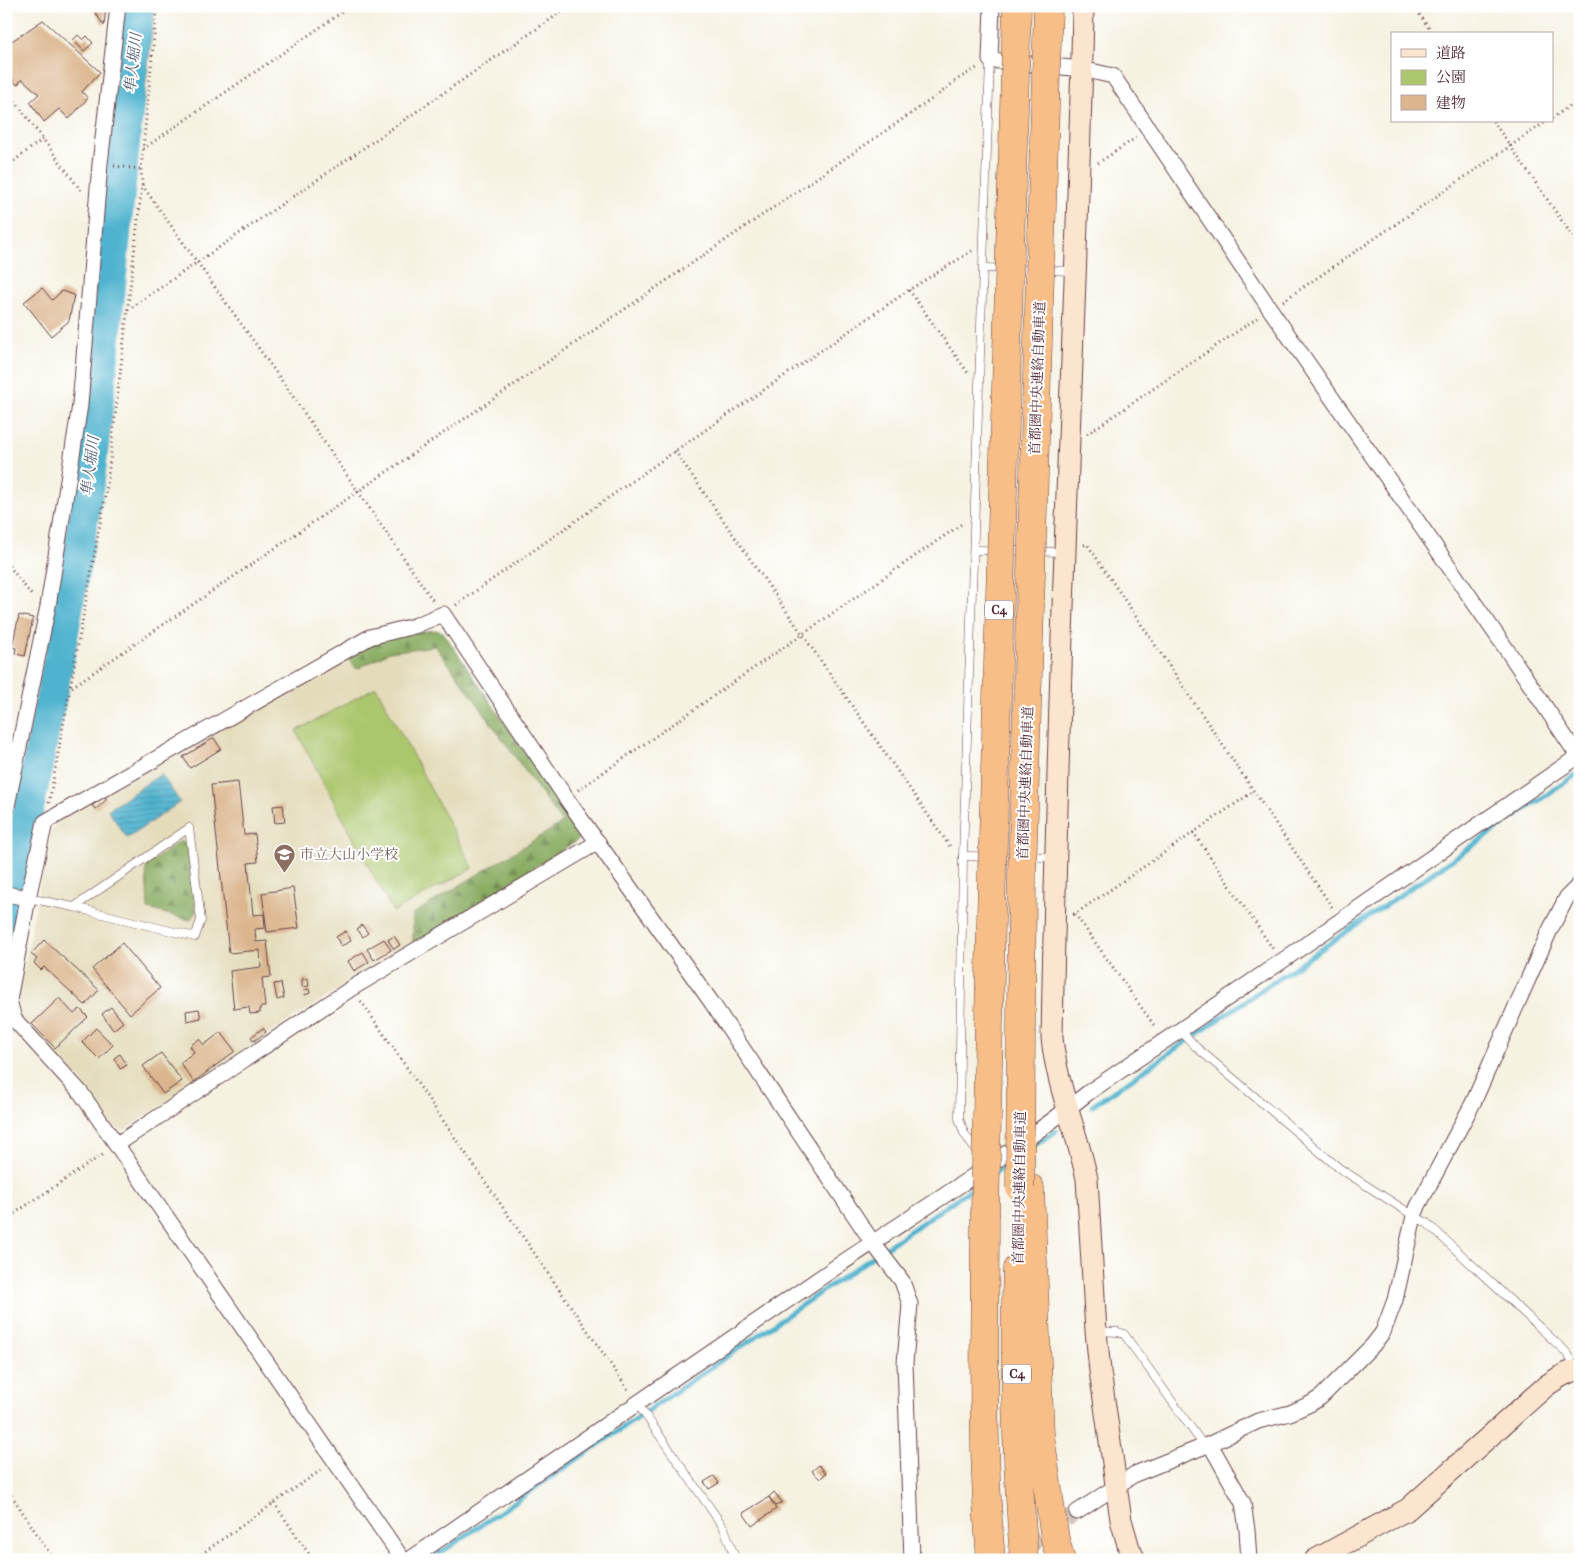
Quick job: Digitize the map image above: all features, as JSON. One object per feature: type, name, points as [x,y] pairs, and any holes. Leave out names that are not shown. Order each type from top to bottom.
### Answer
[{"type":"highway","name":"C4","points":[[991,1560],[987,1517],[984,1357],[986,1214],[992,873],[1017,6]]},
{"type":"highway","name":"首都圏中央連絡自動車道","points":[[1024,1560],[1016,1308],[1025,1188],[1022,955],[1023,855],[1048,6]]},
{"type":"highway","points":[[1025,1188],[1040,1435],[1055,1539],[1061,1560]]},
{"type":"street","points":[[6,811],[48,606],[80,405],[100,164],[118,6]]},
{"type":"street","points":[[409,1560],[987,1166],[1068,1110],[1088,1092],[1579,757],[1507,650],[1270,310],[1113,76],[1082,69],[990,60],[992,6]]},
{"type":"street","points":[[1083,6],[1080,167],[1055,857],[1052,1038],[1054,1061],[1082,1155],[1087,1179],[1096,1331],[1115,1487],[1124,1534],[1128,1548],[1135,1560]]},
{"type":"street","points":[[403,1560],[81,1093],[14,1019],[9,1000],[28,898],[45,822],[370,636],[414,626],[442,614],[566,798],[712,1003],[873,1242],[902,1281],[910,1304],[905,1363],[912,1560]]},
{"type":"street","points":[[116,1145],[352,988],[598,842]]},
{"type":"street","points":[[1077,1512],[1134,1474],[1207,1445],[1258,1421],[1310,1404],[1340,1379],[1373,1345],[1383,1332],[1395,1300],[1414,1216],[1473,1103],[1550,930],[1568,897],[1580,884]]},
{"type":"street","points":[[6,894],[28,898]]},
{"type":"street","points":[[1315,1560],[1408,1509],[1546,1386],[1559,1377],[1577,1370]]},
{"type":"street","points":[[1207,1445],[1243,1503],[1249,1560]]},
{"type":"lane","points":[[987,1166],[964,1133],[959,1118],[964,856],[990,60]]},
{"type":"lane","points":[[984,268],[1076,271]]},
{"type":"lane","points":[[975,550],[1065,552]]},
{"type":"lane","points":[[28,898],[74,907],[195,937],[201,920],[189,828],[74,907]]},
{"type":"lane","points":[[964,856],[1055,857]]},
{"type":"lane","points":[[1180,1030],[1196,1047],[1339,1168],[1427,1223],[1566,1351],[1577,1370]]},
{"type":"lane","points":[[1096,1331],[1124,1334],[1207,1445]]},
{"type":"lane","points":[[637,1403],[724,1528],[736,1560]]},
{"type":"path","points":[[45,822],[72,687],[107,486],[142,185],[141,169],[157,6]]},
{"type":"path","points":[[143,149],[351,6]]},
{"type":"path","points":[[128,310],[570,6]]},
{"type":"path","points":[[1414,6],[1432,32]]},
{"type":"path","points":[[72,687],[930,101],[958,79],[990,60]]},
{"type":"path","points":[[6,90],[87,199],[97,200]]},
{"type":"path","points":[[1554,117],[1580,99]]},
{"type":"path","points":[[1494,122],[1580,247]]},
{"type":"path","points":[[1069,438],[1090,434],[1546,122]]},
{"type":"path","points":[[1080,167],[1096,164],[1150,129]]},
{"type":"path","points":[[6,167],[43,139]]},
{"type":"path","points":[[100,164],[141,169]]},
{"type":"path","points":[[142,185],[359,491],[442,614],[675,450],[909,290],[984,244]]},
{"type":"path","points":[[909,290],[964,370],[980,387]]},
{"type":"path","points":[[675,450],[953,851],[964,856]]},
{"type":"path","points":[[566,798],[976,514]]},
{"type":"path","points":[[1065,552],[1087,544],[1341,920]]},
{"type":"path","points":[[6,562],[38,604],[48,606]]},
{"type":"path","points":[[1054,913],[1075,914],[1254,791]]},
{"type":"path","points":[[1193,832],[1282,961]]},
{"type":"path","points":[[1075,914],[1165,1041]]},
{"type":"path","points":[[352,988],[637,1403]]},
{"type":"path","points":[[6,1219],[116,1145]]},
{"type":"path","points":[[193,1560],[334,1461]]},
{"type":"path","points":[[6,1487],[54,1560]]},
{"type":"path","points":[[274,1503],[313,1560]]},
{"type":"shaded area","name":"市立大山小学校","points":[[435,630],[443,632],[579,832],[578,840],[276,1029],[124,1131],[112,1128],[80,1079],[21,1019],[17,1003],[50,832],[64,815],[387,636]]},
{"type":"green space","points":[[126,6],[135,6],[117,159],[110,158]]},
{"type":"green space","points":[[144,6],[155,6],[137,160],[126,160]]},
{"type":"green space","points":[[109,171],[115,172],[101,352],[88,458],[51,670],[8,881],[6,881],[6,853],[53,623],[81,449]]},
{"type":"green space","points":[[123,173],[130,173],[135,177],[106,466],[95,539],[66,699],[28,884],[16,883],[55,701],[91,491]]},
{"type":"green space","points":[[435,630],[443,632],[579,832],[578,840],[413,944],[413,914],[562,823],[435,646],[389,652],[357,669],[346,657],[387,636]]},
{"type":"green space","points":[[376,687],[473,868],[393,912],[296,731]]},
{"type":"green space","points":[[182,840],[187,846],[196,911],[190,920],[148,909],[146,866]]},
{"type":"green space","points":[[12,902],[18,903],[21,910],[6,989],[6,938]]},
{"type":"water","points":[[161,774],[180,802],[127,838],[108,810]]},
{"type":"building","points":[[91,6],[106,6],[104,26]]},
{"type":"building","points":[[43,20],[100,72],[82,92],[88,98],[69,119],[59,109],[44,122],[30,102],[39,94],[22,79],[17,85],[6,71],[6,45]]},
{"type":"building","points":[[78,35],[83,40],[87,36],[93,43],[84,51],[73,40]]},
{"type":"building","points":[[42,288],[52,300],[62,291],[74,295],[69,321],[51,336],[24,302]]},
{"type":"building","points":[[19,615],[33,618],[25,656],[15,654],[16,648],[12,647]]},
{"type":"building","points":[[214,738],[221,749],[190,768],[183,757]]},
{"type":"building","points":[[238,782],[244,835],[255,834],[258,862],[248,863],[253,915],[264,914],[265,928],[255,929],[256,942],[267,941],[271,977],[262,978],[265,1007],[260,1007],[260,1013],[250,1014],[249,1007],[234,1009],[230,971],[261,967],[260,950],[229,953],[211,785]]},
{"type":"building","points":[[104,796],[107,799],[96,809],[92,806]]},
{"type":"building","points":[[283,805],[285,822],[275,823],[273,806]]},
{"type":"building","points":[[293,888],[299,928],[267,932],[262,893]]},
{"type":"building","points":[[362,925],[368,933],[363,937],[357,929]]},
{"type":"building","points":[[346,931],[351,941],[341,946],[336,937]]},
{"type":"building","points":[[394,936],[400,945],[394,949],[388,940]]},
{"type":"building","points":[[384,939],[391,950],[374,960],[367,949]]},
{"type":"building","points":[[44,940],[99,990],[85,1005],[44,967],[41,970],[34,963],[37,959],[31,954]]},
{"type":"building","points":[[122,943],[160,988],[130,1014],[92,969]]},
{"type":"building","points":[[363,952],[369,962],[354,971],[348,961]]},
{"type":"building","points":[[308,978],[309,986],[302,987],[302,979]]},
{"type":"building","points":[[281,983],[284,998],[277,1000],[274,984]]},
{"type":"building","points":[[309,989],[310,993],[305,995],[304,990]]},
{"type":"building","points":[[59,998],[74,1014],[80,1009],[88,1017],[55,1048],[32,1024]]},
{"type":"building","points":[[111,1007],[123,1022],[113,1030],[102,1014]]},
{"type":"building","points":[[199,1009],[201,1018],[187,1021],[186,1011]]},
{"type":"building","points":[[96,1028],[113,1045],[99,1059],[82,1042]]},
{"type":"building","points":[[263,1028],[266,1032],[254,1041],[251,1037]]},
{"type":"building","points":[[221,1032],[235,1051],[194,1082],[180,1063],[194,1052],[190,1046],[199,1039],[204,1045]]},
{"type":"building","points":[[161,1053],[182,1081],[163,1094],[143,1066]]},
{"type":"building","points":[[120,1054],[127,1065],[120,1069],[114,1058]]},
{"type":"building","points":[[819,1465],[826,1473],[820,1479],[812,1471]]},
{"type":"building","points":[[714,1476],[719,1483],[709,1489],[704,1482]]},
{"type":"building","points":[[774,1492],[782,1502],[776,1506],[769,1497]]},
{"type":"building","points":[[769,1497],[776,1509],[752,1526],[743,1513]]},
{"type":"waterway","name":"隼人堀川","points":[[6,921],[59,658],[89,485],[139,6]]},
{"type":"waterway","points":[[1092,1106],[1580,772]]},
{"type":"waterway","points":[[1030,1149],[1056,1131]]},
{"type":"waterway","points":[[995,1173],[1010,1162]]},
{"type":"waterway","points":[[430,1560],[977,1185]]},
{"type":"tunnel","points":[[1010,1560],[1077,1512]]},
{"type":"place","name":"市立大山小学校","points":[[284,873]]}]
